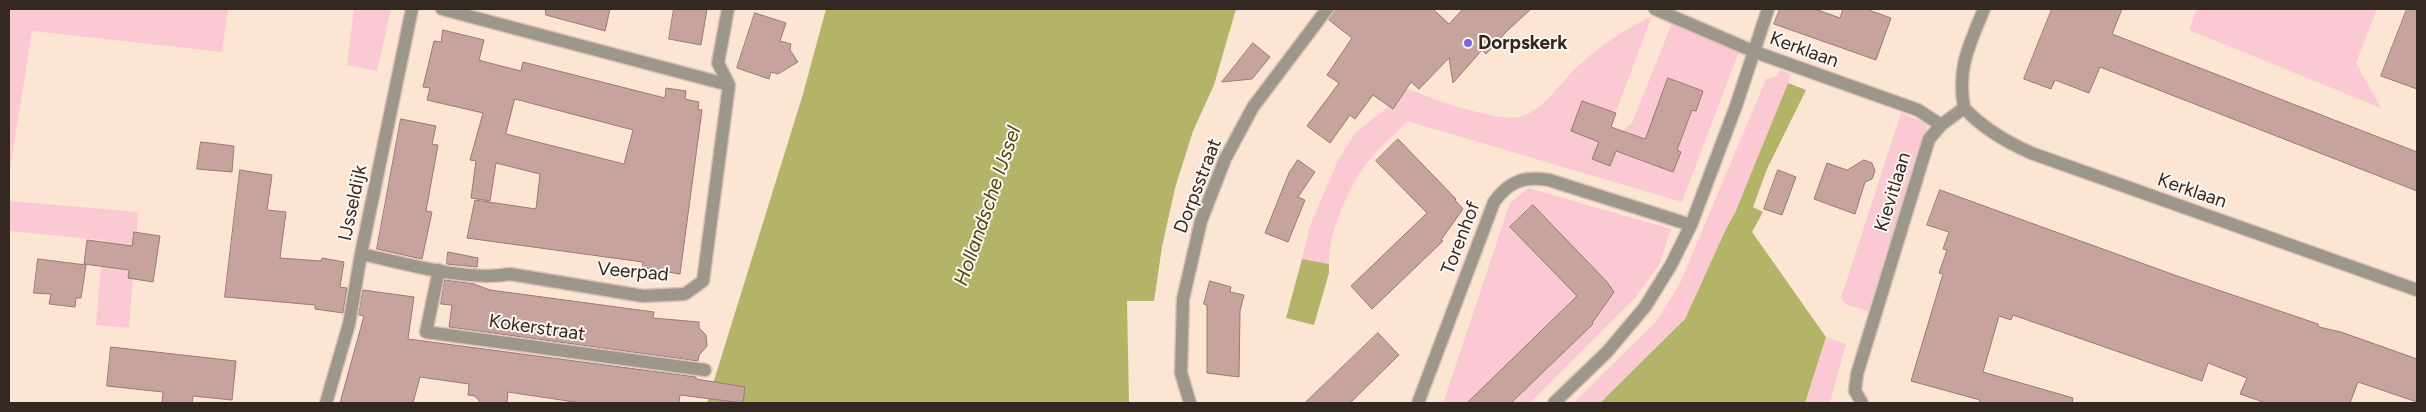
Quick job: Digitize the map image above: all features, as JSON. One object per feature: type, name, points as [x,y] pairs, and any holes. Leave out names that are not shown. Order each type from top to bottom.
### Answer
[{"type":"street","name":"IJsseldijk","points":[[326,403],[349,324],[361,254],[412,9]]},
{"type":"street","points":[[442,9],[729,85]]},
{"type":"street","points":[[728,9],[718,63],[729,85]]},
{"type":"street","name":"Dorpsstraat","points":[[1190,403],[1181,373],[1183,299],[1201,221],[1225,159],[1253,107],[1327,9]]},
{"type":"street","name":"Kerklaan","points":[[1655,9],[1755,52],[1918,110],[1941,125]]},
{"type":"street","points":[[1554,403],[1607,352],[1645,307],[1671,266],[1691,225],[1755,52],[1768,9]]},
{"type":"street","points":[[1964,108],[1961,89],[1963,61],[1984,9]]},
{"type":"street","name":"Veerpad","points":[[361,254],[439,270],[496,277],[510,274],[643,296],[685,294],[703,281],[729,85]]},
{"type":"street","name":"Kerklaan","points":[[1964,108],[1978,123],[2000,138],[2031,153],[2417,290]]},
{"type":"street","name":"Kievitlaan","points":[[1860,402],[1855,391],[1857,374],[1929,139],[1941,125],[1964,108]]},
{"type":"street","name":"Torenhof","points":[[1418,403],[1494,202],[1502,191],[1515,183],[1531,177],[1549,180],[1691,225]]},
{"type":"street","name":"Kokerstraat","points":[[439,270],[426,332],[705,370]]},
{"type":"shaded area","points":[[9,9],[228,9],[222,52],[32,31],[9,176]]},
{"type":"shaded area","points":[[354,9],[391,9],[377,71],[347,65]]},
{"type":"shaded area","points":[[2197,9],[2377,9],[2356,63],[2381,108],[2189,30]]},
{"type":"shaded area","points":[[1652,16],[1617,109],[1600,123],[1622,131],[1632,123],[1672,23],[1740,49],[1682,202],[1407,121],[1376,152],[1356,180],[1337,222],[1329,264],[1302,259],[1309,228],[1338,160],[1356,132],[1392,104],[1402,86],[1443,102],[1477,112],[1508,118],[1519,117],[1536,109],[1552,95],[1579,65],[1605,44],[1632,26]]},
{"type":"shaded area","points":[[1780,70],[1791,74],[1788,83],[1735,213],[1685,319],[1600,403],[1573,403],[1656,322],[1680,283],[1766,79],[1777,76]]},
{"type":"shaded area","points":[[1901,113],[1928,124],[1868,311],[1847,305],[1841,298]]},
{"type":"shaded area","points":[[1528,188],[1671,229],[1659,265],[1636,297],[1530,403],[1443,403],[1510,203]]},
{"type":"shaded area","points":[[9,201],[138,212],[129,328],[96,325],[103,240],[9,231]]},
{"type":"shaded area","points":[[1826,337],[1846,344],[1830,403],[1805,403]]},
{"type":"water","name":"Hollandsche IJssel","points":[[826,9],[1236,9],[1214,85],[1193,131],[1175,188],[1162,247],[1154,301],[1127,301],[1129,403],[707,403],[803,94]]},
{"type":"water","points":[[1788,83],[1806,90],[1767,169],[1753,207],[1763,212],[1752,232],[1826,337],[1805,403],[1600,403],[1685,319],[1735,213]]},
{"type":"water","points":[[1302,259],[1329,264],[1329,273],[1314,325],[1286,318]]},
{"type":"building","points":[[546,9],[610,9],[605,31],[546,15]]},
{"type":"building","points":[[674,9],[707,9],[701,45],[669,39]]},
{"type":"building","points":[[1335,9],[1433,9],[1449,24],[1463,9],[1531,9],[1486,54],[1482,50],[1453,83],[1449,58],[1419,89],[1411,82],[1393,109],[1373,95],[1355,119],[1350,115],[1330,143],[1307,126],[1339,83],[1327,75],[1352,38],[1329,20]]},
{"type":"building","points":[[1780,9],[1815,9],[1840,18],[1843,9],[1866,9],[1891,18],[1876,60],[1774,24]]},
{"type":"building","points":[[2052,9],[2122,9],[2112,34],[2417,152],[2417,191],[2100,67],[2089,93],[2055,80],[2051,89],[2024,79]]},
{"type":"building","points":[[2407,9],[2417,9],[2417,89],[2381,76]]},
{"type":"building","points":[[755,13],[786,23],[780,41],[791,44],[790,50],[798,62],[778,74],[771,72],[769,79],[737,68]]},
{"type":"building","points":[[443,30],[484,40],[479,60],[521,71],[523,62],[665,98],[666,88],[686,91],[685,99],[699,102],[698,109],[702,110],[680,274],[642,268],[643,262],[467,238],[475,200],[536,209],[540,174],[496,163],[490,201],[471,198],[476,161],[470,160],[483,113],[427,100],[430,88],[423,87],[434,41],[441,42]],"holes":[[[515,99],[633,130],[624,164],[506,134]]]},
{"type":"building","points":[[1253,43],[1270,57],[1252,79],[1222,82]]},
{"type":"building","points":[[1668,78],[1703,91],[1696,111],[1692,110],[1677,150],[1681,152],[1673,172],[1616,151],[1610,166],[1592,159],[1599,142],[1571,131],[1582,101],[1616,113],[1611,127],[1645,139]]},
{"type":"building","points":[[401,119],[436,126],[432,144],[438,145],[426,211],[432,212],[422,259],[377,249]]},
{"type":"building","points":[[1398,139],[1456,199],[1463,209],[1441,240],[1443,241],[1372,309],[1351,286],[1427,213],[1376,161]]},
{"type":"building","points":[[201,142],[234,146],[232,172],[197,169]]},
{"type":"building","points":[[1298,160],[1315,172],[1298,197],[1305,200],[1288,242],[1265,233],[1289,173]]},
{"type":"building","points":[[1864,160],[1872,163],[1875,171],[1872,179],[1865,182],[1855,214],[1814,199],[1827,163],[1847,170]]},
{"type":"building","points":[[240,170],[272,175],[267,210],[286,212],[280,258],[321,261],[322,258],[344,262],[340,287],[347,288],[343,313],[315,309],[315,305],[225,297]]},
{"type":"building","points":[[1778,170],[1796,177],[1782,215],[1764,209]]},
{"type":"building","points":[[1940,190],[2180,277],[2318,324],[2319,327],[2341,332],[2417,359],[2417,402],[2358,382],[2350,403],[2266,403],[2240,394],[2247,378],[2208,363],[2202,381],[2013,315],[2011,320],[1999,316],[1983,372],[2073,398],[2072,403],[1979,403],[1980,400],[1911,381],[1943,274],[1939,273],[1947,250],[1943,249],[1949,232],[1927,225]]},
{"type":"building","points":[[1533,205],[1607,282],[1614,292],[1593,324],[1511,403],[1467,403],[1577,296],[1510,227]]},
{"type":"building","points":[[134,232],[160,236],[153,282],[128,278],[129,270],[84,264],[87,240],[132,246]]},
{"type":"building","points":[[448,252],[478,258],[477,267],[447,264]]},
{"type":"building","points":[[38,259],[86,265],[81,298],[76,298],[75,307],[49,304],[51,294],[34,293]]},
{"type":"building","points":[[445,280],[474,284],[490,290],[654,312],[653,318],[699,322],[699,328],[706,335],[707,346],[699,355],[698,361],[449,327],[452,305],[441,304]]},
{"type":"building","points":[[1210,281],[1231,287],[1230,292],[1244,295],[1240,311],[1239,377],[1207,373],[1207,305],[1204,304]]},
{"type":"building","points":[[363,290],[414,297],[408,339],[696,377],[696,379],[745,387],[743,403],[680,395],[679,403],[581,403],[508,392],[507,403],[481,403],[475,396],[468,395],[469,384],[420,377],[413,403],[340,403],[364,316],[359,315]]},
{"type":"building","points":[[1378,333],[1399,355],[1350,403],[1305,403]]},
{"type":"building","points":[[111,347],[236,361],[232,400],[193,396],[192,403],[162,403],[163,392],[107,386]]},
{"type":"place","name":"Dorpskerk","points":[[1468,43]]}]
